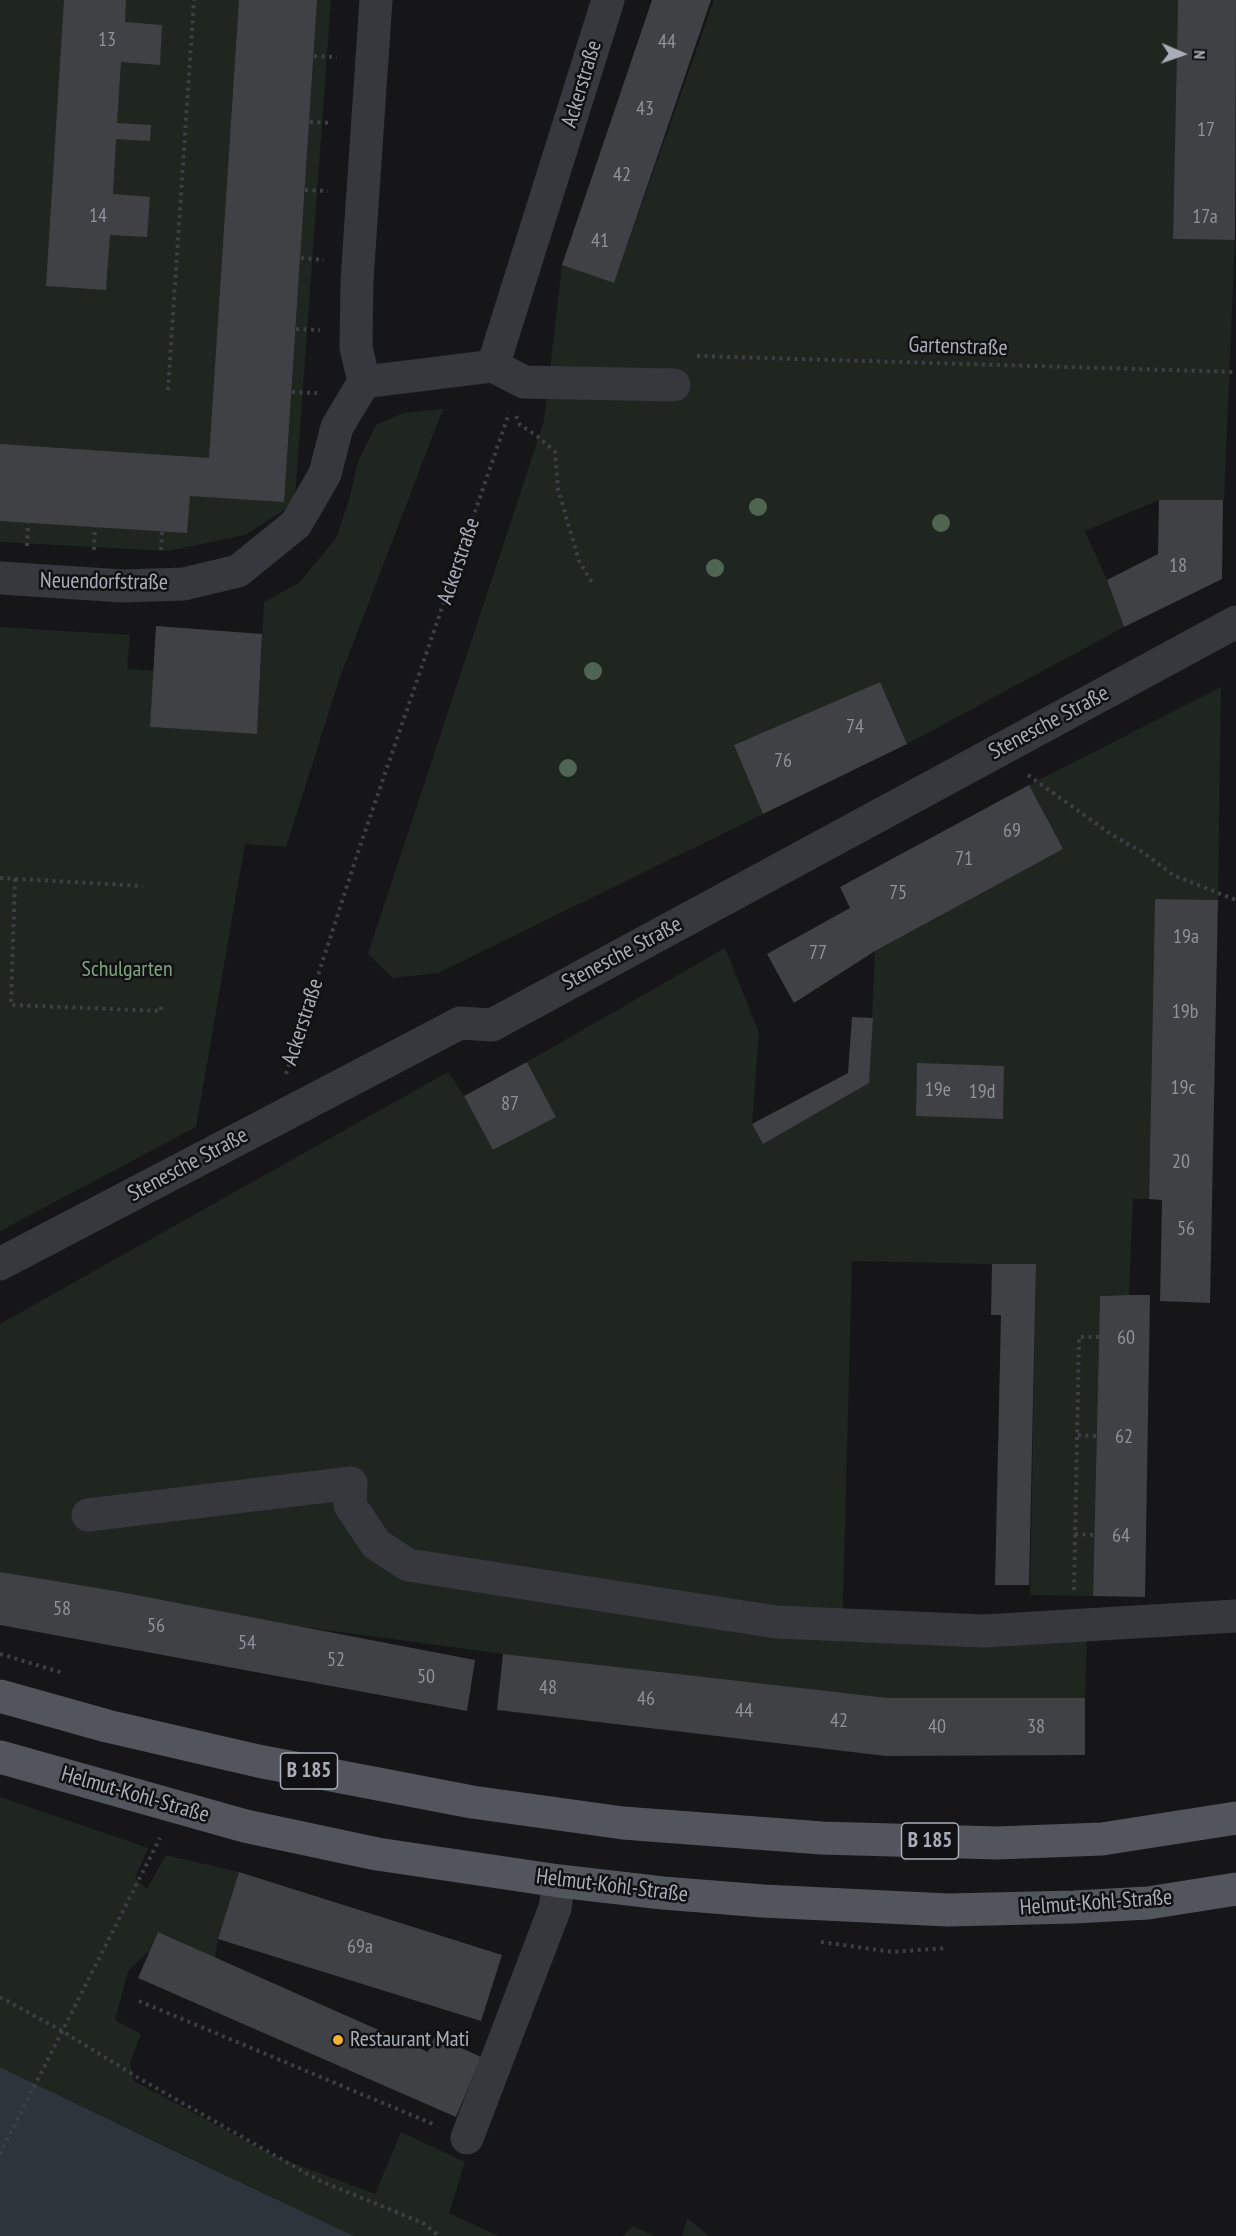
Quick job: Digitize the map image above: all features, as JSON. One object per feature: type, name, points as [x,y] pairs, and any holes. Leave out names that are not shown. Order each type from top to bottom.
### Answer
[{"type":"main road","name":"B 185","points":[[0,1696],[107,1726],[258,1761],[472,1802],[623,1823],[822,1838],[997,1843],[1102,1839],[1236,1818]]},
{"type":"main road","name":"Helmut-Kohl-Straße","points":[[0,1757],[245,1826],[377,1854],[559,1881],[663,1893],[764,1901],[948,1910],[1138,1904],[1236,1889]]},
{"type":"street","points":[[376,0],[357,280],[356,347],[364,382],[493,366],[524,382],[674,385]]},
{"type":"street","name":"Ackerstraße","points":[[493,366],[608,0]]},
{"type":"street","name":"Neuendorfstraße","points":[[0,578],[123,586],[184,584],[238,571],[296,524],[326,474],[337,427],[364,382]]},
{"type":"street","name":"Stenesche Straße","points":[[0,1264],[460,1023],[492,1024],[1236,622]]},
{"type":"street","points":[[88,1515],[351,1483],[350,1505],[376,1544],[408,1565],[776,1622],[984,1631],[1236,1616]]},
{"type":"street","points":[[467,2138],[535,1994],[559,1881]]},
{"type":"path","points":[[168,390],[194,0]]},
{"type":"path","points":[[314,56],[338,57]]},
{"type":"path","points":[[310,122],[333,123]]},
{"type":"path","points":[[305,190],[328,191]]},
{"type":"path","points":[[301,258],[325,260]]},
{"type":"path","points":[[296,329],[321,330]]},
{"type":"path","name":"Gartenstraße","points":[[691,356],[1236,372]]},
{"type":"path","points":[[292,392],[318,393]]},
{"type":"path","name":"Ackerstraße","points":[[270,1122],[358,852],[512,407],[520,425],[536,435],[555,452],[561,499],[579,561],[593,584]]},
{"type":"path","points":[[27,536],[28,523]]},
{"type":"path","points":[[95,527],[95,538]]},
{"type":"path","points":[[162,531],[162,545]]},
{"type":"path","points":[[996,752],[1073,808],[1112,835],[1144,853],[1173,875],[1236,900]]},
{"type":"path","points":[[0,878],[143,886]]},
{"type":"path","points":[[15,879],[11,1005],[161,1011],[161,1005]]},
{"type":"path","points":[[1073,1627],[1079,1337],[1099,1337]]},
{"type":"path","points":[[1078,1435],[1097,1436]]},
{"type":"path","points":[[1075,1534],[1095,1535]]},
{"type":"path","points":[[0,1654],[68,1675]]},
{"type":"path","points":[[0,2154],[160,1839],[171,1805]]},
{"type":"path","points":[[0,1997],[318,2180],[423,2223],[439,2236]]},
{"type":"path","points":[[139,2001],[467,2138]]},
{"type":"green space","points":[[0,0],[331,0],[295,498],[289,507],[245,535],[168,551],[0,542]]},
{"type":"green space","points":[[714,0],[1178,0],[1173,239],[1235,240],[1224,500],[1159,500],[1085,531],[1107,580],[1124,627],[907,744],[880,682],[734,745],[763,814],[438,973],[393,978],[368,954],[544,421],[562,265],[614,283]]},
{"type":"green space","name":"Schulgarten","points":[[443,409],[339,680],[286,847],[245,844],[196,1127],[0,1231],[0,627],[130,635],[127,669],[154,671],[150,727],[257,734],[264,602],[299,583],[337,537],[358,461],[376,425],[403,413]]},
{"type":"green space","points":[[1221,687],[1218,900],[1155,899],[1149,1199],[1133,1199],[1129,1295],[1100,1296],[1093,1596],[1030,1595],[1036,1265],[852,1261],[842,1640],[1087,1641],[1085,1698],[888,1698],[503,1654],[296,1626],[0,1572],[0,1324],[448,1072],[464,1096],[493,1150],[556,1117],[527,1062],[725,948],[759,1033],[752,1124],[764,1143],[869,1083],[875,951],[1062,849],[1029,785]]},
{"type":"green space","points":[[0,1797],[148,1848],[135,1878],[147,1889],[166,1855],[239,1872],[218,1939],[215,1958],[158,1932],[150,1950],[128,1971],[115,2020],[141,2034],[130,2063],[134,2081],[272,2155],[375,2194],[401,2132],[465,2162],[449,2213],[498,2236],[354,2236],[0,2067]]},
{"type":"green space","points":[[687,2218],[709,2236],[682,2236]]},
{"type":"green space","points":[[633,2226],[654,2236],[623,2236]]},
{"type":"shaded area","points":[[0,2067],[181,2154],[354,2236],[0,2236]]},
{"type":"building","points":[[64,0],[126,0],[125,22],[162,25],[160,65],[121,62],[117,123],[151,125],[150,141],[116,139],[113,194],[150,197],[147,237],[110,235],[106,290],[46,286]]},
{"type":"building","points":[[239,0],[317,0],[284,502],[190,496],[187,533],[0,521],[0,444],[209,458]]},
{"type":"building","points":[[652,0],[711,0],[614,283],[562,265]]},
{"type":"building","points":[[1178,0],[1236,0],[1235,240],[1173,239]]},
{"type":"building","points":[[1159,500],[1223,500],[1222,579],[1124,627],[1107,580],[1158,554]]},
{"type":"building","points":[[156,626],[262,634],[257,734],[150,727]]},
{"type":"building","points":[[880,682],[907,744],[763,814],[734,745]]},
{"type":"building","points":[[1029,785],[1063,849],[875,951],[794,1003],[767,954],[850,908],[840,887]]},
{"type":"building","points":[[1155,899],[1218,900],[1210,1303],[1160,1301],[1162,1200],[1149,1199]]},
{"type":"building","points":[[852,1017],[873,1018],[869,1083],[763,1144],[752,1124],[848,1073]]},
{"type":"building","points":[[527,1062],[556,1117],[493,1150],[464,1096]]},
{"type":"building","points":[[917,1063],[1004,1066],[1003,1119],[916,1116]]},
{"type":"building","points":[[992,1264],[1036,1264],[1029,1585],[995,1585],[1001,1315],[991,1315]]},
{"type":"building","points":[[1150,1295],[1145,1597],[1093,1596],[1100,1296]]},
{"type":"building","points":[[0,1572],[115,1591],[475,1660],[467,1711],[0,1625]]},
{"type":"building","points":[[503,1654],[888,1698],[1085,1698],[1085,1755],[886,1756],[497,1710]]},
{"type":"building","points":[[239,1872],[502,1955],[481,2021],[218,1939]]},
{"type":"building","points":[[158,1932],[428,2052],[435,2036],[481,2057],[456,2117],[138,1978]]},
{"type":"place","name":"Restaurant Mati","points":[[338,2040]]}]
